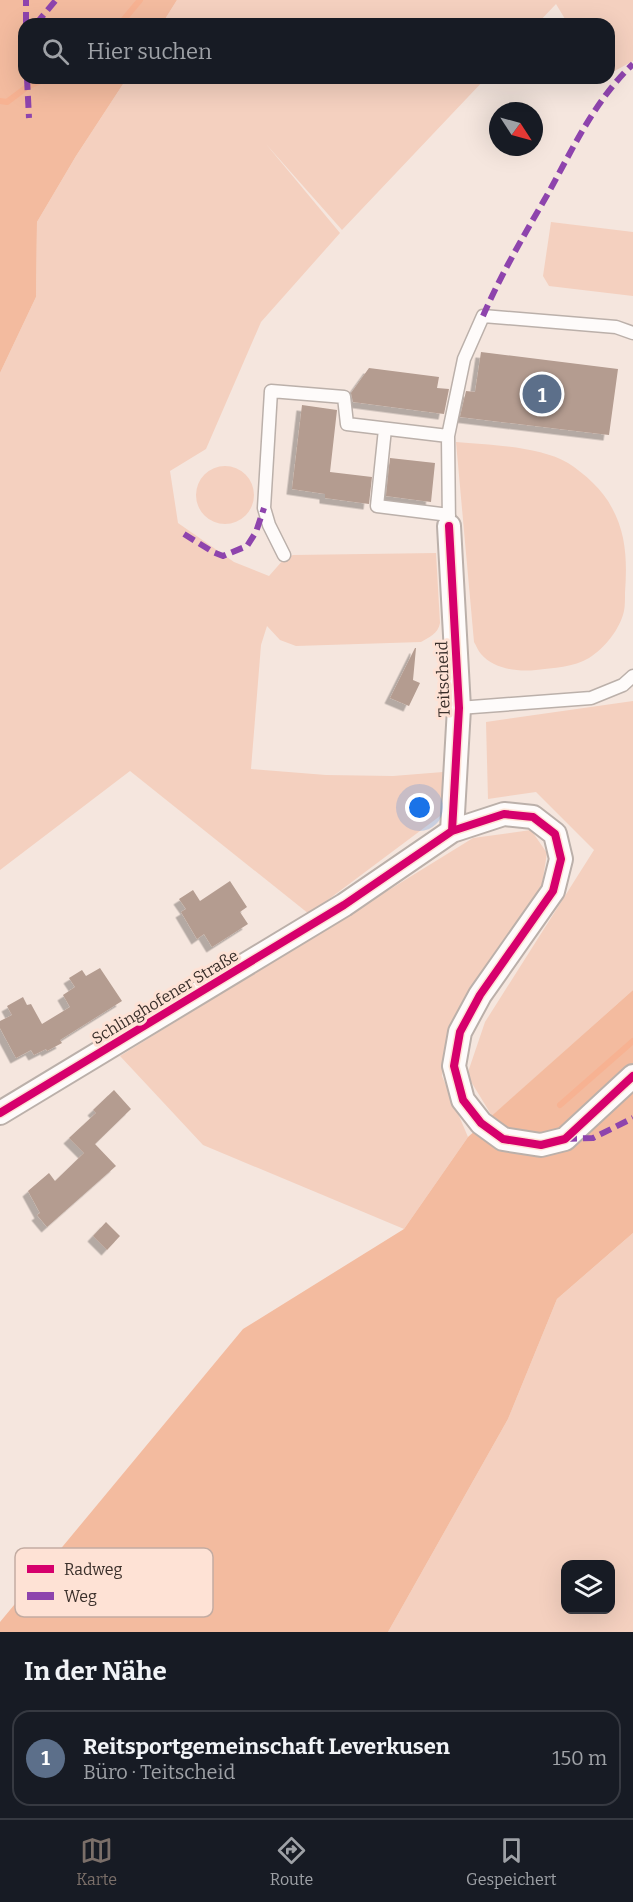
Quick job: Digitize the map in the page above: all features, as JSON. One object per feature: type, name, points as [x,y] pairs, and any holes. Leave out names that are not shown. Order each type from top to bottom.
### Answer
[{"type":"street","name":"Teitscheid","points":[[449,521],[459,708],[452,831]]},
{"type":"street","name":"Schlinghofener Straße","points":[[0,1113],[344,905],[452,831],[504,814],[533,817],[555,834],[561,859],[553,891],[480,995],[460,1032],[454,1066],[463,1100],[481,1123],[503,1139],[541,1145],[565,1139],[633,1076]]},
{"type":"lane","points":[[385,429],[377,507],[449,521],[448,436],[464,359],[483,316],[616,327],[633,333]]},
{"type":"lane","points":[[284,555],[269,525],[264,508],[270,391],[344,397],[347,424],[448,436]]},
{"type":"lane","points":[[459,708],[591,698],[623,685],[633,676]]},
{"type":"shaded area","points":[[0,0],[177,0],[166,18],[18,18],[18,84],[123,84],[76,156],[37,222],[36,297],[0,373]]},
{"type":"shaded area","points":[[177,0],[633,0],[633,61],[615,71],[615,18],[564,18],[556,4],[543,18],[166,18]]},
{"type":"shaded area","points":[[123,84],[480,84],[342,230],[266,144],[340,233],[261,322],[206,449],[170,471],[178,523],[234,562],[269,576],[284,559],[293,555],[436,553],[440,623],[435,633],[421,642],[296,646],[280,640],[267,626],[261,645],[251,769],[326,775],[393,776],[443,772],[440,816],[309,914],[130,771],[0,870],[0,373],[36,297],[37,222],[76,156]]},
{"type":"shaded area","points":[[551,222],[633,232],[633,296],[549,286],[543,276]]},
{"type":"shaded area","points":[[456,442],[514,447],[556,457],[587,477],[608,501],[621,529],[625,550],[624,609],[619,625],[611,637],[589,658],[563,667],[521,670],[492,663],[479,651],[474,642]]},
{"type":"shaded area","points":[[225,466],[236,468],[249,479],[254,495],[252,506],[241,519],[225,524],[214,522],[201,511],[196,495],[198,484],[209,471]]},
{"type":"shaded area","points":[[633,701],[633,990],[492,1116],[467,1075],[485,1022],[594,850],[536,792],[488,799],[486,722]]},
{"type":"shaded area","points":[[531,830],[547,853],[541,891],[448,1030],[442,1076],[468,1137],[404,1229],[203,1145],[120,1056],[473,838]]},
{"type":"shaded area","points":[[633,990],[633,1233],[557,1299],[508,1419],[388,1632],[0,1632],[0,1622],[15,1604],[15,1617],[213,1617],[213,1548],[61,1548],[243,1329],[404,1229],[468,1137]]},
{"type":"shaded area","points":[[633,1233],[633,1632],[388,1632],[508,1419],[557,1299]]},
{"type":"building","points":[[481,352],[618,369],[609,435],[460,417],[466,391],[475,392]]},
{"type":"building","points":[[369,368],[439,377],[437,388],[449,389],[444,414],[353,402],[351,393]]},
{"type":"building","points":[[302,405],[337,410],[330,472],[372,477],[369,504],[325,498],[325,494],[292,489]]},
{"type":"building","points":[[390,458],[435,463],[431,502],[386,496]]},
{"type":"building","points":[[415,648],[413,680],[420,683],[409,706],[390,698]]},
{"type":"building","points":[[230,881],[247,907],[240,912],[248,924],[212,947],[204,934],[197,939],[181,912],[186,909],[179,899],[193,890],[200,901]]},
{"type":"building","points":[[100,968],[122,1001],[60,1040],[62,1043],[34,1055],[31,1050],[16,1058],[0,1028],[0,1021],[12,1015],[7,1006],[23,997],[27,1005],[31,1004],[42,1024],[70,1007],[63,995],[75,987],[69,978],[82,970],[86,976]]},
{"type":"building","points":[[114,1090],[131,1109],[95,1144],[116,1166],[47,1227],[37,1215],[40,1213],[28,1191],[49,1173],[55,1181],[84,1153],[69,1138],[96,1113],[93,1110]]},
{"type":"building","points":[[106,1222],[120,1236],[107,1250],[93,1236]]},
{"type":"waterway","points":[[125,18],[140,0]]},
{"type":"waterway","points":[[0,101],[7,102],[34,84]]},
{"type":"waterway","points":[[560,1105],[633,1041]]},
{"type":"marked path","points":[[26,0],[26,18]]},
{"type":"marked path","points":[[41,18],[56,0]]},
{"type":"marked path","points":[[615,84],[633,64]]},
{"type":"marked path","points":[[27,84],[29,118]]},
{"type":"marked path","points":[[483,316],[515,252],[577,140],[615,84]]},
{"type":"marked path","points":[[184,534],[223,556],[247,546],[256,532],[264,508]]},
{"type":"marked path","points":[[565,1139],[593,1138],[633,1118]]},
{"type":"cycle path","points":[[449,526],[459,708],[452,831]]},
{"type":"cycle path","points":[[0,1113],[344,905],[452,831],[504,814],[533,817],[555,834],[561,859],[553,891],[480,995],[460,1032],[454,1066],[463,1100],[481,1123],[503,1139],[541,1145],[565,1139],[633,1076]]},
{"type":"place","name":"Reitsportgemeinschaft Leverkusen","points":[[542,394]]}]
